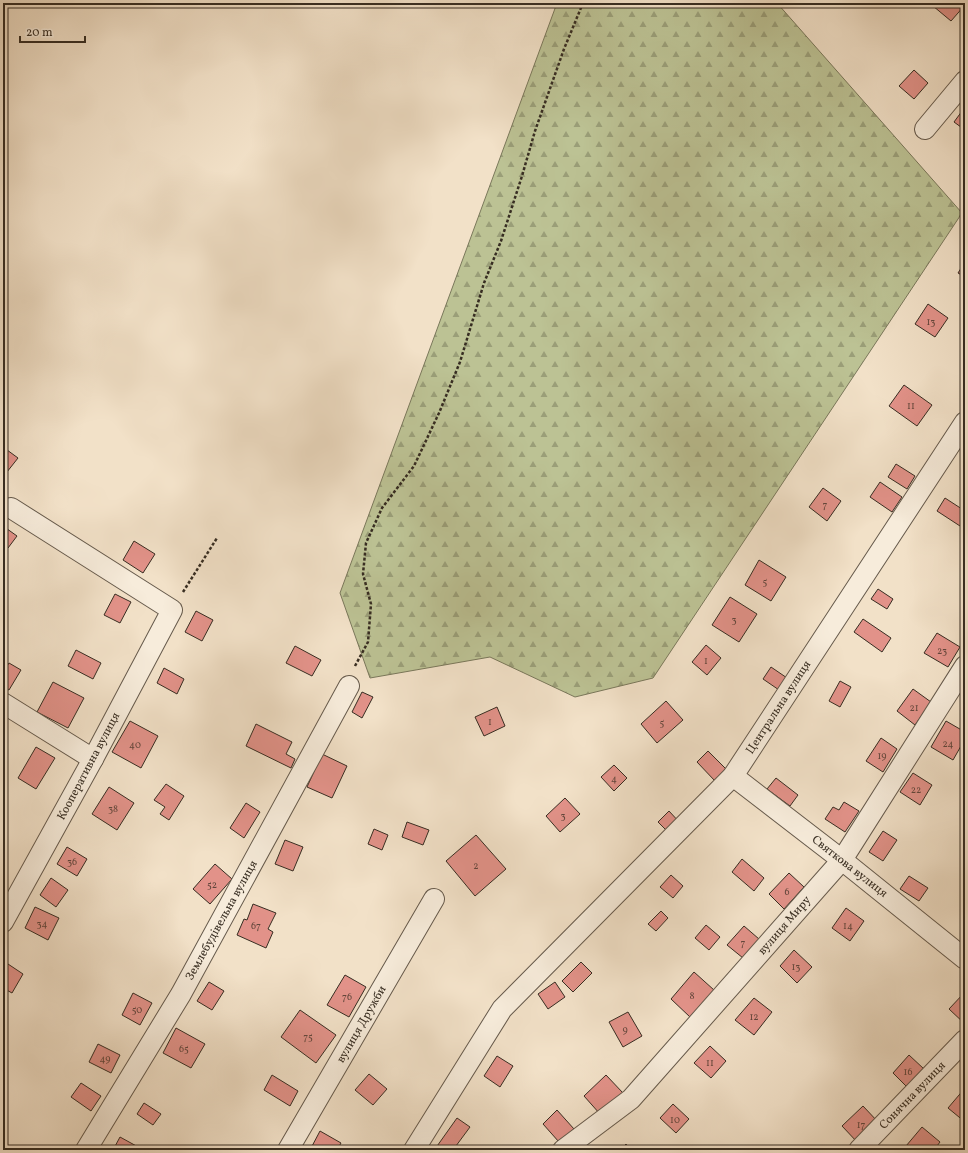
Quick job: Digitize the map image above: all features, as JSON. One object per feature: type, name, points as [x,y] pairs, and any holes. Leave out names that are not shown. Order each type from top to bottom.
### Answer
[{"type":"street","points":[[926,129],[965,81]]},
{"type":"street","name":"Центральна вулиця","points":[[414,1150],[502,1009],[733,776],[965,422]]},
{"type":"street","points":[[11,508],[172,610]]},
{"type":"street","name":"Кооперативна вулиця","points":[[3,922],[93,759],[172,610]]},
{"type":"street","name":"вулиця Миру","points":[[563,1150],[631,1099],[842,860],[965,666]]},
{"type":"street","name":"Землебудівельна вулиця","points":[[86,1150],[181,994],[349,686]]},
{"type":"street","points":[[3,703],[93,759]]},
{"type":"street","name":"Святкова вулиця","points":[[733,776],[842,860],[965,959]]},
{"type":"street","name":"вулиця Дружби","points":[[288,1150],[434,899]]},
{"type":"street","name":"Сонячна вулиця","points":[[859,1150],[965,1040]]},
{"type":"path","points":[[349,686],[354,668],[368,642],[371,604],[363,574],[366,543],[382,508],[414,466],[439,414],[460,362],[484,282],[501,240],[535,131],[564,49],[583,3]]},
{"type":"path","points":[[172,610],[217,538]]},
{"type":"green space","points":[[557,3],[777,3],[962,213],[653,678],[575,697],[490,657],[370,678],[340,593]]},
{"type":"building","points":[[935,3],[965,3],[965,5],[951,21],[933,6]]},
{"type":"building","points":[[914,70],[928,83],[914,99],[899,86]]},
{"type":"building","points":[[965,107],[965,130],[954,122]]},
{"type":"building","points":[[965,262],[965,277],[958,273]]},
{"type":"building","points":[[928,304],[948,318],[935,337],[915,324]]},
{"type":"building","points":[[904,385],[932,405],[917,426],[889,406]]},
{"type":"building","points":[[3,447],[18,458],[3,477]]},
{"type":"building","points":[[896,464],[915,476],[907,489],[888,477]]},
{"type":"building","points":[[880,482],[902,497],[892,512],[870,497]]},
{"type":"building","points":[[823,488],[841,501],[827,521],[809,507]]},
{"type":"building","points":[[945,498],[965,511],[965,519],[960,526],[937,511]]},
{"type":"building","points":[[3,526],[17,536],[8,548],[3,544]]},
{"type":"building","points":[[134,541],[155,554],[143,573],[123,560]]},
{"type":"building","points":[[759,560],[786,577],[771,601],[745,585]]},
{"type":"building","points":[[878,589],[893,599],[887,609],[871,599]]},
{"type":"building","points":[[115,594],[131,602],[120,623],[104,615]]},
{"type":"building","points":[[730,597],[757,614],[739,642],[712,625]]},
{"type":"building","points":[[196,611],[213,620],[202,641],[185,632]]},
{"type":"building","points":[[863,619],[891,638],[882,652],[854,632]]},
{"type":"building","points":[[937,633],[960,647],[948,667],[924,653]]},
{"type":"building","points":[[706,645],[721,658],[707,675],[692,662]]},
{"type":"building","points":[[295,646],[321,660],[312,676],[286,663]]},
{"type":"building","points":[[76,650],[101,663],[93,679],[68,666]]},
{"type":"building","points":[[9,663],[21,670],[9,690],[3,687],[3,672]]},
{"type":"building","points":[[771,667],[790,680],[782,692],[763,679]]},
{"type":"building","points":[[164,668],[184,679],[177,694],[157,683]]},
{"type":"building","points":[[840,681],[851,687],[840,707],[829,701]]},
{"type":"building","points":[[53,682],[84,698],[68,728],[37,712]]},
{"type":"building","points":[[913,689],[931,702],[915,725],[897,711]]},
{"type":"building","points":[[362,692],[373,697],[362,718],[352,712]]},
{"type":"building","points":[[666,701],[683,720],[657,743],[641,724]]},
{"type":"building","points":[[497,707],[505,726],[484,736],[475,717]]},
{"type":"building","points":[[130,721],[158,736],[141,768],[112,752]]},
{"type":"building","points":[[946,721],[965,732],[965,739],[953,760],[931,747]]},
{"type":"building","points":[[256,724],[292,742],[286,754],[295,759],[291,768],[246,746]]},
{"type":"building","points":[[881,738],[897,749],[883,772],[866,761]]},
{"type":"building","points":[[36,747],[55,758],[36,789],[18,778]]},
{"type":"building","points":[[708,751],[726,769],[715,781],[697,762]]},
{"type":"building","points":[[322,754],[347,766],[332,798],[307,787]]},
{"type":"building","points":[[614,765],[627,778],[614,791],[601,777]]},
{"type":"building","points":[[913,773],[932,785],[920,805],[900,792]]},
{"type":"building","points":[[776,778],[798,795],[790,806],[767,789]]},
{"type":"building","points":[[166,784],[184,796],[169,820],[160,814],[165,807],[154,800]]},
{"type":"building","points":[[109,787],[134,803],[117,830],[92,814]]},
{"type":"building","points":[[565,798],[580,814],[560,832],[546,816]]},
{"type":"building","points":[[844,802],[859,811],[845,832],[825,819],[833,807],[839,810]]},
{"type":"building","points":[[246,803],[260,812],[244,838],[230,828]]},
{"type":"building","points":[[669,811],[681,824],[670,834],[658,822]]},
{"type":"building","points":[[407,822],[429,830],[423,845],[402,837]]},
{"type":"building","points":[[374,829],[388,835],[382,850],[368,844]]},
{"type":"building","points":[[883,831],[897,840],[883,861],[869,852]]},
{"type":"building","points":[[476,835],[506,869],[475,896],[446,861]]},
{"type":"building","points":[[285,840],[303,847],[293,871],[275,864]]},
{"type":"building","points":[[67,847],[87,859],[77,876],[57,864]]},
{"type":"building","points":[[742,859],[764,878],[754,891],[732,872]]},
{"type":"building","points":[[215,864],[232,879],[210,904],[193,889]]},
{"type":"building","points":[[789,873],[804,887],[784,909],[769,894]]},
{"type":"building","points":[[671,875],[683,886],[673,898],[660,887]]},
{"type":"building","points":[[909,876],[928,888],[919,901],[900,889]]},
{"type":"building","points":[[51,878],[68,890],[56,907],[40,895]]},
{"type":"building","points":[[253,904],[276,913],[268,929],[273,932],[266,948],[237,935],[244,919],[247,920]]},
{"type":"building","points":[[35,907],[59,918],[48,940],[25,928]]},
{"type":"building","points":[[846,908],[864,921],[850,941],[832,928]]},
{"type":"building","points":[[661,911],[668,918],[656,931],[648,924]]},
{"type":"building","points":[[706,925],[720,937],[709,950],[695,938]]},
{"type":"building","points":[[744,926],[759,939],[743,958],[727,945]]},
{"type":"building","points":[[794,950],[812,967],[797,983],[780,966]]},
{"type":"building","points":[[581,962],[592,973],[573,992],[562,981]]},
{"type":"building","points":[[8,964],[23,974],[12,993],[3,988],[3,973]]},
{"type":"building","points":[[694,972],[714,990],[690,1017],[671,999]]},
{"type":"building","points":[[345,975],[366,987],[349,1017],[327,1005]]},
{"type":"building","points":[[209,982],[224,991],[212,1010],[197,1001]]},
{"type":"building","points":[[555,982],[565,997],[548,1009],[538,994]]},
{"type":"building","points":[[133,993],[152,1003],[140,1025],[122,1015]]},
{"type":"building","points":[[964,993],[965,994],[965,1024],[949,1009]]},
{"type":"building","points":[[754,998],[772,1012],[754,1035],[735,1020]]},
{"type":"building","points":[[300,1010],[336,1035],[316,1063],[281,1037]]},
{"type":"building","points":[[628,1012],[642,1036],[623,1047],[609,1022]]},
{"type":"building","points":[[176,1028],[205,1044],[191,1068],[163,1053]]},
{"type":"building","points":[[98,1044],[120,1055],[111,1073],[89,1062]]},
{"type":"building","points":[[710,1046],[726,1061],[711,1078],[694,1063]]},
{"type":"building","points":[[909,1055],[924,1069],[907,1087],[893,1073]]},
{"type":"building","points":[[497,1056],[513,1066],[500,1087],[484,1076]]},
{"type":"building","points":[[369,1074],[387,1089],[373,1105],[355,1090]]},
{"type":"building","points":[[272,1075],[298,1091],[290,1106],[264,1090]]},
{"type":"building","points":[[606,1075],[623,1093],[600,1114],[584,1096]]},
{"type":"building","points":[[81,1083],[101,1096],[91,1111],[71,1097]]},
{"type":"building","points":[[965,1088],[965,1122],[948,1108]]},
{"type":"building","points":[[144,1103],[161,1114],[153,1125],[137,1114]]},
{"type":"building","points":[[673,1104],[689,1119],[676,1133],[660,1118]]},
{"type":"building","points":[[863,1106],[879,1123],[858,1143],[842,1126]]},
{"type":"building","points":[[557,1110],[574,1129],[559,1142],[543,1124]]},
{"type":"building","points":[[457,1118],[470,1127],[453,1150],[436,1150],[435,1149]]},
{"type":"building","points":[[922,1127],[940,1142],[934,1150],[911,1150],[906,1146]]},
{"type":"building","points":[[320,1131],[341,1143],[337,1150],[310,1150]]},
{"type":"building","points":[[120,1137],[140,1148],[138,1150],[113,1150]]},
{"type":"building","points":[[626,1144],[631,1150],[620,1150]]},
{"type":"building","points":[[516,1146],[520,1150],[512,1150]]}]
